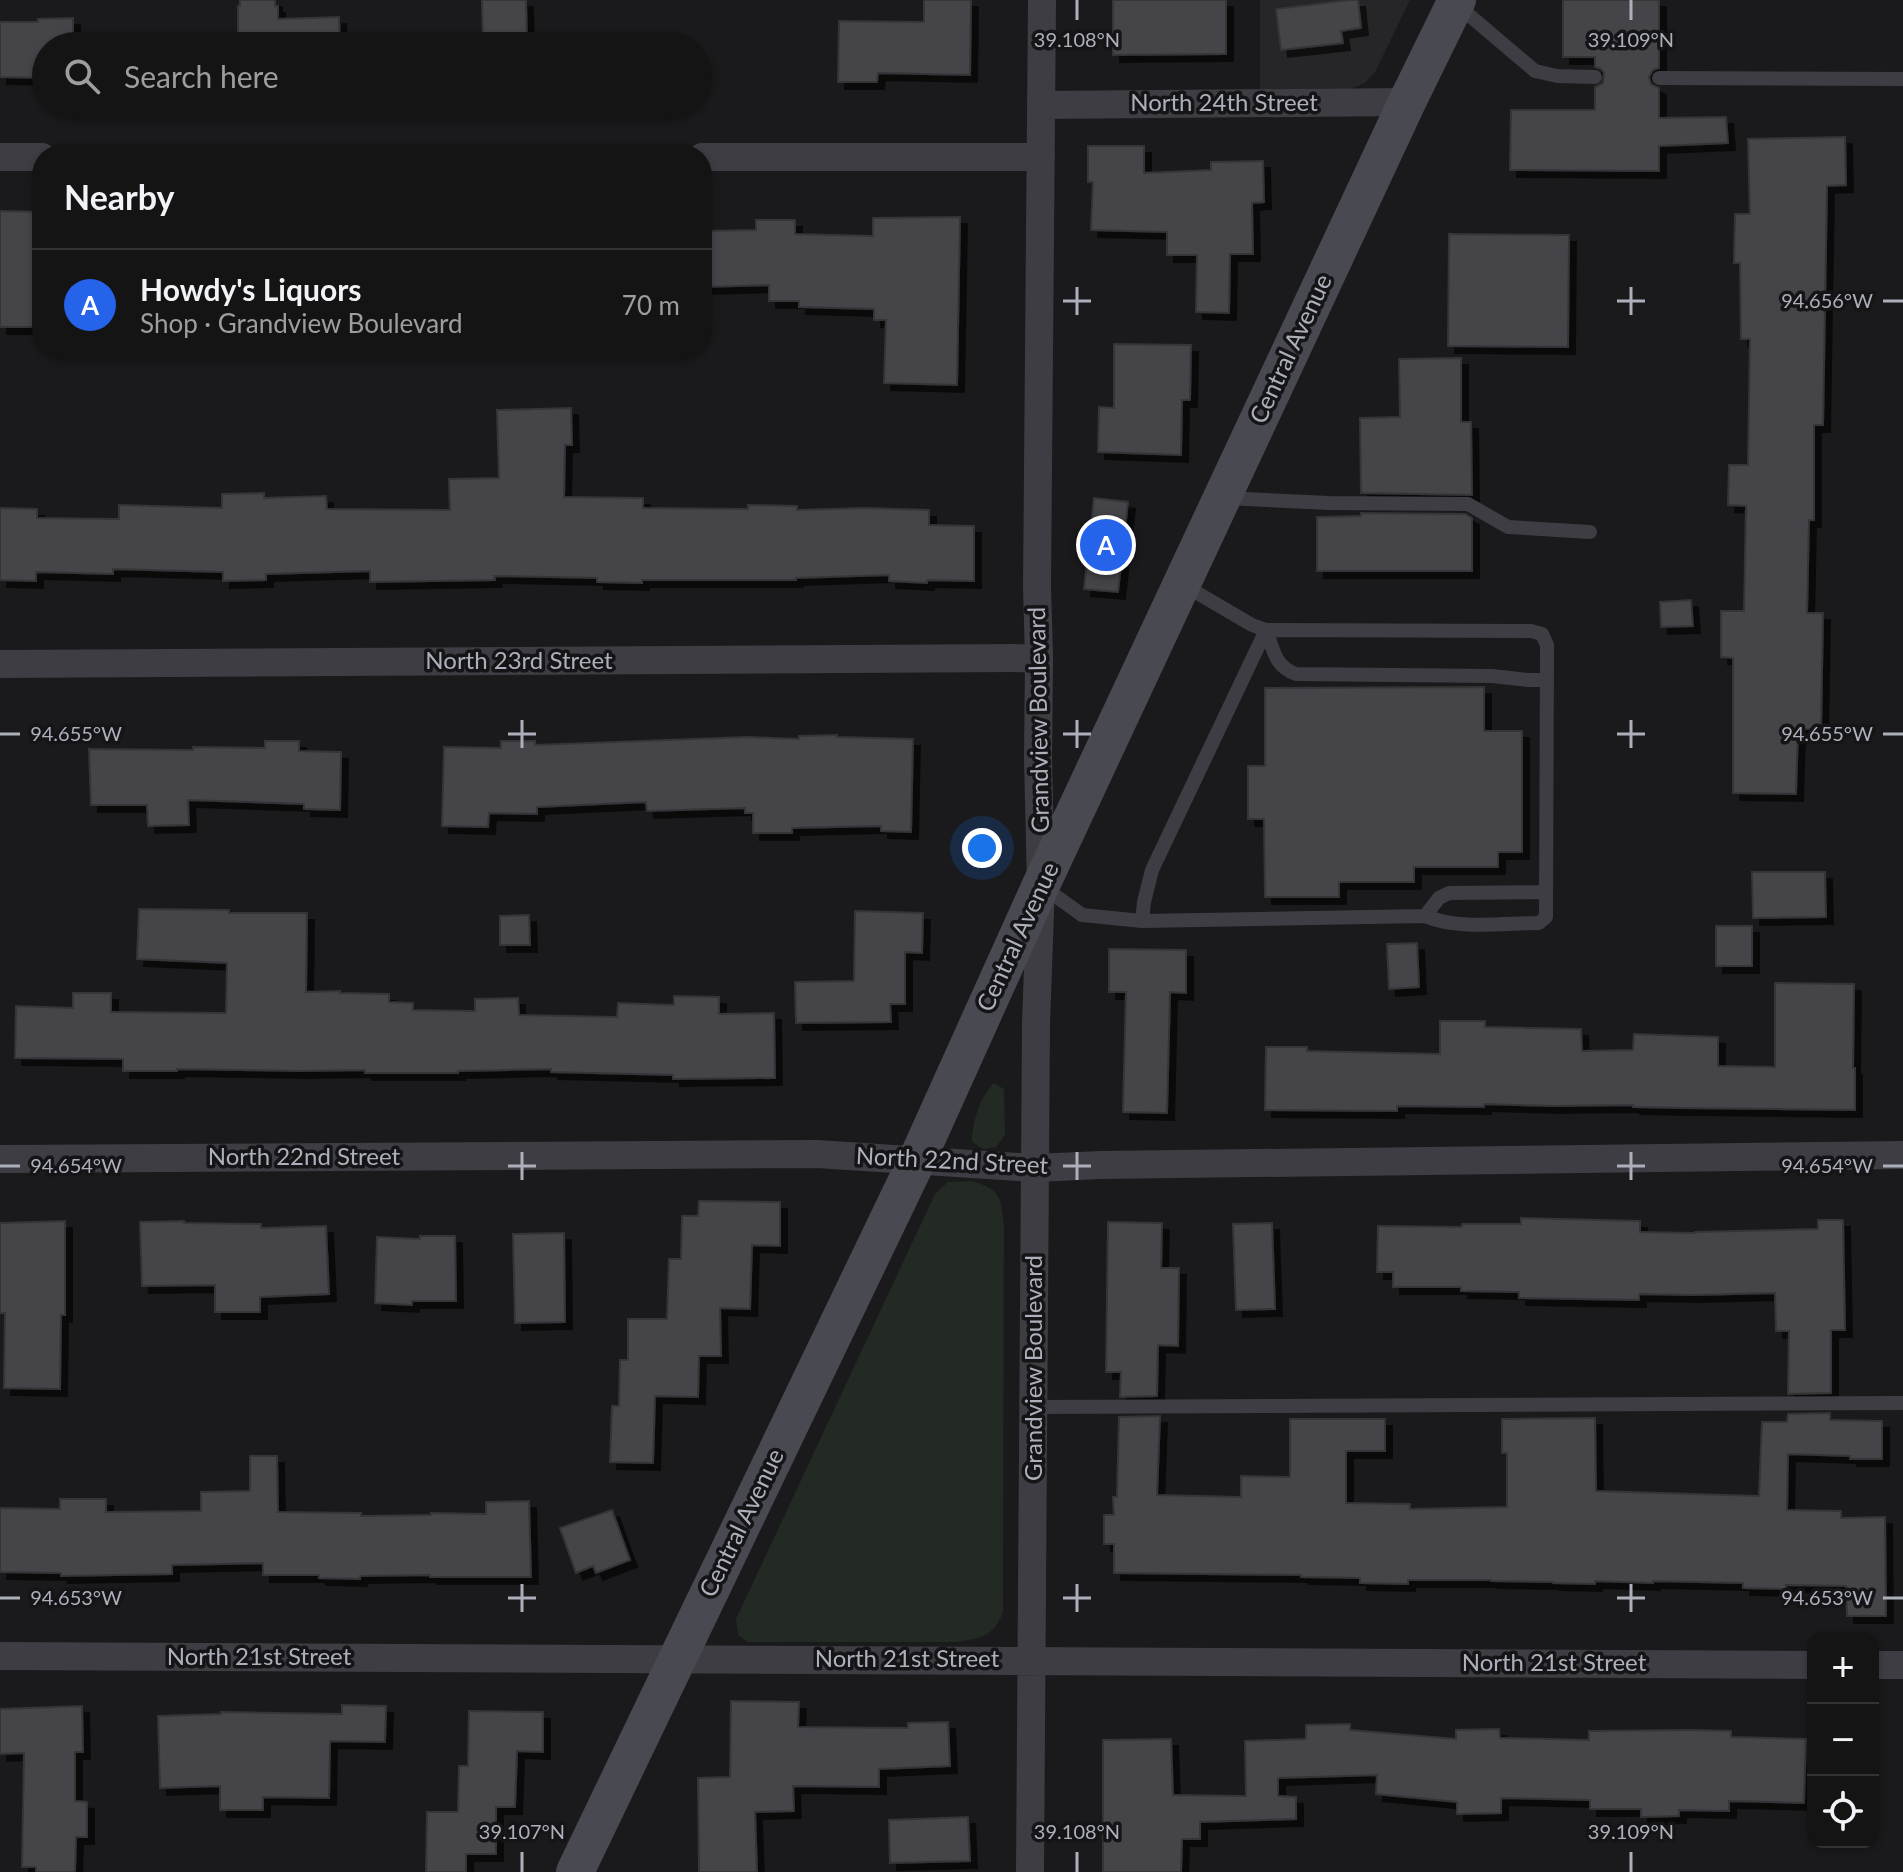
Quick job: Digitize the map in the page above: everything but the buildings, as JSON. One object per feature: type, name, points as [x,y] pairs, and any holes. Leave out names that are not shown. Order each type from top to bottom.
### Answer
[{"type":"main road","name":"Central Avenue","points":[[575,1872],[917,1160],[1041,885],[1456,2]]},
{"type":"street","name":"Grandview Boulevard","points":[[1030,1872],[1036,1024],[1041,885],[1037,587],[1042,0]]},
{"type":"street","name":"North 24th Street","points":[[1042,105],[1407,102]]},
{"type":"street","points":[[0,157],[32,157]]},
{"type":"street","points":[[712,157],[1041,157]]},
{"type":"street","name":"North 23rd Street","points":[[0,664],[1039,658]]},
{"type":"street","name":"North 22nd Street","points":[[0,1159],[817,1154],[1035,1168],[1903,1155]]},
{"type":"street","name":"North 21st Street","points":[[0,1656],[1807,1665]]},
{"type":"street","points":[[1879,1665],[1903,1665]]},
{"type":"lane","points":[[1456,2],[1535,71],[1557,76],[1595,77]]},
{"type":"lane","points":[[1659,78],[1903,79]]},
{"type":"lane","points":[[1222,498],[1468,504],[1508,527],[1590,532]]},
{"type":"lane","points":[[1041,885],[1082,915],[1142,921],[1425,916],[1455,923],[1539,923],[1546,917],[1547,645],[1542,634],[1531,631],[1266,630],[1182,584]]},
{"type":"lane","points":[[1266,630],[1277,661],[1284,670],[1296,674],[1492,676],[1545,680]]},
{"type":"lane","points":[[1142,921],[1152,870],[1266,630]]},
{"type":"lane","points":[[1425,916],[1439,898],[1449,893],[1546,892]]},
{"type":"lane","points":[[1033,1407],[1903,1403]]},
{"type":"shaded area","points":[[1260,0],[1410,0],[1375,72],[1365,83],[1347,90],[1260,90]]},
{"type":"shaded area","points":[[994,1083],[1004,1089],[1005,1135],[996,1147],[983,1149],[972,1142],[973,1126],[981,1103]]},
{"type":"shaded area","points":[[972,1181],[989,1188],[998,1196],[1004,1226],[1003,1612],[991,1631],[958,1642],[748,1642],[738,1635],[736,1619],[935,1194],[948,1182]]},
{"type":"place","name":"Howdy's Liquors","points":[[1106,545]]}]
